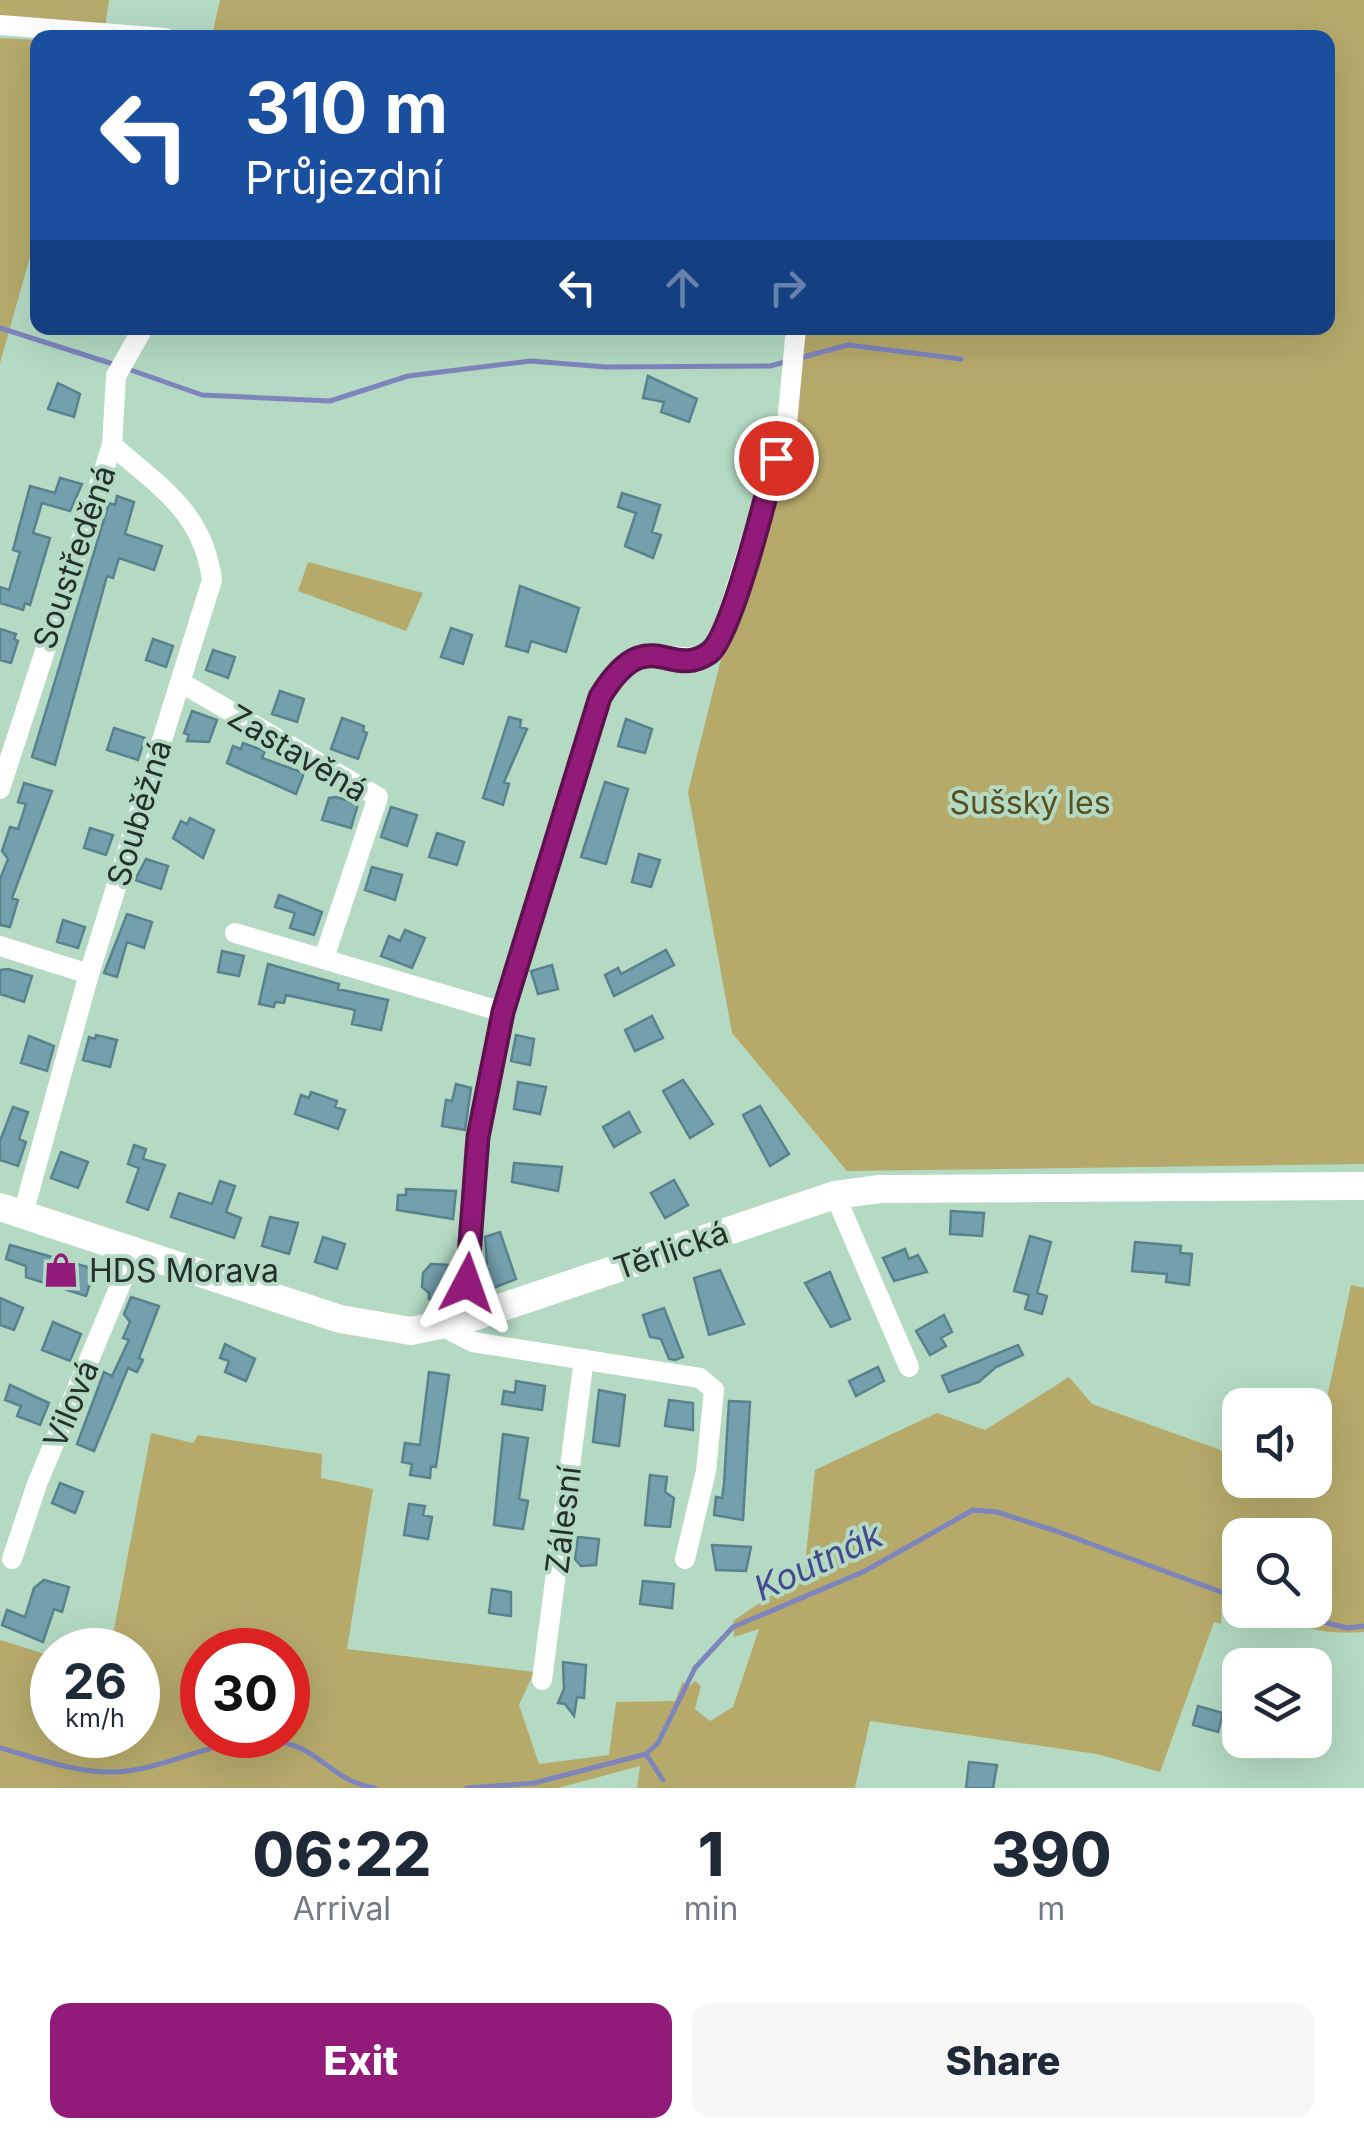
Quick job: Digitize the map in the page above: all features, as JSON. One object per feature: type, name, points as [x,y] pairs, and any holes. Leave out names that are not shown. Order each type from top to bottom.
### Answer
[{"type":"main road","name":"Těrlická","points":[[12,1211],[340,1319],[411,1331],[452,1322],[834,1195],[880,1189],[1364,1186]]},
{"type":"street","points":[[0,25],[63,30]]},
{"type":"street","name":"Soustředěná","points":[[0,788],[112,445],[116,376],[139,335]]},
{"type":"street","points":[[685,1559],[706,1471],[714,1390],[700,1378],[473,1342],[452,1322],[478,1137],[503,1012],[600,697],[634,657],[657,654],[698,659],[713,651],[721,637],[786,424],[795,335]]},
{"type":"street","name":"Souběžná","points":[[12,1211],[212,580],[207,546],[185,508],[112,445]]},
{"type":"street","name":"Zastavěná","points":[[180,682],[378,797],[324,958]]},
{"type":"street","points":[[235,933],[503,1012]]},
{"type":"street","points":[[0,946],[89,974]]},
{"type":"street","points":[[834,1195],[909,1367]]},
{"type":"street","name":"Vilová","points":[[12,1560],[37,1484],[135,1250]]},
{"type":"street","name":"Zálesní","points":[[542,1680],[584,1360]]},
{"type":"green space","points":[[0,0],[109,0],[105,27],[0,22]]},
{"type":"green space","name":"Sušský les","points":[[220,0],[1364,0],[1364,1164],[847,1171],[732,1033],[688,792],[749,546],[787,424],[795,335],[1335,335],[1335,30],[213,30]]},
{"type":"green space","points":[[0,38],[30,40],[30,257],[0,363]]},
{"type":"green space","points":[[308,562],[423,593],[406,631],[298,591]]},
{"type":"green space","points":[[1351,1285],[1364,1288],[1364,1632],[1307,1628],[1332,1628],[1332,1518],[1222,1518],[1221,1624],[1214,1622],[1160,1772],[1097,1754],[870,1721],[855,1788],[637,1788],[640,1766],[558,1788],[0,1788],[0,1640],[30,1649],[30,1758],[160,1758],[160,1628],[114,1628],[151,1433],[193,1443],[198,1435],[322,1454],[321,1478],[373,1489],[347,1649],[534,1672],[519,1705],[539,1764],[609,1755],[616,1702],[675,1701],[683,1681],[686,1689],[695,1681],[701,1686],[695,1709],[710,1721],[733,1707],[759,1629],[734,1637],[733,1621],[804,1573],[815,1470],[937,1413],[985,1430],[1069,1377],[1092,1404],[1222,1451],[1222,1498],[1332,1498],[1329,1388]]},
{"type":"building","points":[[648,376],[697,399],[689,422],[661,412],[664,402],[643,398]]},
{"type":"building","points":[[58,383],[80,394],[74,417],[48,409]]},
{"type":"building","points":[[60,478],[82,484],[70,511],[42,503],[33,533],[50,538],[30,605],[25,603],[23,610],[0,603],[0,587],[9,590],[20,552],[13,550],[30,486],[55,493]]},
{"type":"building","points":[[622,493],[660,505],[652,532],[661,535],[653,558],[625,546],[636,513],[618,507]]},
{"type":"building","points":[[117,496],[134,502],[125,534],[162,546],[154,570],[119,558],[113,578],[107,576],[55,765],[32,757],[109,503],[115,505]]},
{"type":"building","points":[[520,586],[579,608],[566,652],[531,641],[528,652],[506,646]]},
{"type":"building","points":[[451,628],[472,635],[463,664],[441,657]]},
{"type":"building","points":[[0,629],[16,634],[14,639],[18,641],[11,663],[0,660]]},
{"type":"building","points":[[153,639],[173,646],[166,667],[146,660]]},
{"type":"building","points":[[213,650],[235,657],[228,678],[206,670]]},
{"type":"building","points":[[280,691],[304,699],[297,722],[272,714]]},
{"type":"building","points":[[192,711],[217,720],[209,742],[187,741],[189,735],[184,733]]},
{"type":"building","points":[[509,717],[521,720],[520,727],[527,729],[504,782],[509,784],[503,805],[483,798]]},
{"type":"building","points":[[342,718],[364,726],[367,733],[358,759],[331,749]]},
{"type":"building","points":[[626,719],[652,729],[645,753],[618,746]]},
{"type":"building","points":[[114,728],[145,738],[138,760],[107,750]]},
{"type":"building","points":[[243,743],[265,751],[262,758],[304,773],[296,794],[227,763],[233,746],[241,749]]},
{"type":"building","points":[[605,782],[628,789],[606,864],[581,857]]},
{"type":"building","points":[[24,783],[52,791],[12,898],[18,900],[10,927],[0,925],[0,879],[8,859],[2,851],[10,827],[18,829],[26,804],[18,802]]},
{"type":"building","points":[[329,798],[358,804],[351,828],[322,820]]},
{"type":"building","points":[[391,807],[417,815],[407,846],[381,837]]},
{"type":"building","points":[[190,818],[214,830],[203,858],[173,838],[181,821],[187,824]]},
{"type":"building","points":[[90,828],[113,835],[106,855],[84,848]]},
{"type":"building","points":[[437,833],[464,842],[457,865],[429,857]]},
{"type":"building","points":[[639,854],[660,860],[651,887],[632,882]]},
{"type":"building","points":[[146,859],[168,866],[161,889],[135,880]]},
{"type":"building","points":[[372,867],[402,875],[395,900],[365,890]]},
{"type":"building","points":[[279,895],[322,912],[314,935],[290,928],[295,913],[275,907]]},
{"type":"building","points":[[127,914],[152,922],[144,948],[127,942],[117,977],[104,973]]},
{"type":"building","points":[[63,920],[85,927],[78,948],[57,942]]},
{"type":"building","points":[[405,930],[425,938],[412,968],[381,956],[389,936],[400,941]]},
{"type":"building","points":[[666,950],[674,965],[614,996],[605,975],[618,968],[621,974]]},
{"type":"building","points":[[222,951],[244,956],[239,976],[218,972]]},
{"type":"building","points":[[268,964],[339,984],[338,989],[388,1000],[381,1030],[352,1024],[355,1010],[286,995],[284,1003],[275,1002],[274,1007],[259,1004]]},
{"type":"building","points":[[552,965],[558,989],[538,994],[531,971]]},
{"type":"building","points":[[0,970],[32,976],[24,1002],[0,994]]},
{"type":"building","points":[[652,1016],[663,1038],[635,1051],[625,1030]]},
{"type":"building","points":[[96,1035],[117,1040],[110,1067],[83,1060],[89,1037],[95,1039]]},
{"type":"building","points":[[516,1035],[534,1039],[530,1065],[511,1061]]},
{"type":"building","points":[[29,1036],[54,1046],[47,1071],[21,1063]]},
{"type":"building","points":[[683,1080],[713,1124],[690,1138],[663,1091]]},
{"type":"building","points":[[518,1082],[546,1087],[540,1114],[514,1109]]},
{"type":"building","points":[[456,1084],[471,1088],[465,1130],[442,1126],[446,1100],[452,1101]]},
{"type":"building","points":[[311,1092],[337,1101],[335,1107],[345,1110],[338,1129],[295,1114],[301,1095],[309,1098]]},
{"type":"building","points":[[760,1106],[789,1154],[770,1166],[743,1115]]},
{"type":"building","points":[[13,1107],[28,1112],[19,1139],[26,1142],[18,1166],[0,1160],[0,1141]]},
{"type":"building","points":[[629,1112],[640,1132],[614,1147],[603,1127]]},
{"type":"building","points":[[134,1145],[146,1149],[143,1159],[165,1165],[148,1210],[127,1202],[139,1168],[128,1164]]},
{"type":"building","points":[[61,1152],[88,1162],[78,1188],[51,1178]]},
{"type":"building","points":[[514,1163],[562,1167],[558,1191],[512,1182]]},
{"type":"building","points":[[674,1180],[688,1205],[665,1218],[651,1193]]},
{"type":"building","points":[[220,1181],[235,1186],[226,1212],[241,1218],[234,1238],[171,1217],[179,1193],[212,1204]]},
{"type":"building","points":[[406,1189],[456,1191],[453,1219],[397,1210],[398,1195],[406,1195]]},
{"type":"building","points":[[951,1211],[984,1213],[982,1236],[950,1234]]},
{"type":"building","points":[[270,1217],[298,1223],[289,1254],[262,1246]]},
{"type":"building","points":[[500,1232],[516,1279],[488,1290],[482,1272],[487,1264],[485,1237]]},
{"type":"building","points":[[1030,1236],[1051,1242],[1037,1293],[1047,1296],[1042,1314],[1025,1309],[1029,1295],[1014,1291]]},
{"type":"building","points":[[323,1237],[345,1244],[337,1269],[315,1262]]},
{"type":"building","points":[[1135,1242],[1181,1246],[1180,1253],[1192,1254],[1189,1285],[1166,1282],[1167,1274],[1132,1271]]},
{"type":"building","points":[[10,1245],[95,1269],[86,1296],[26,1277],[26,1266],[6,1259]]},
{"type":"building","points":[[905,1249],[909,1259],[918,1255],[927,1272],[894,1281],[883,1258]]},
{"type":"building","points":[[431,1264],[450,1265],[447,1300],[429,1299],[429,1293],[422,1287],[423,1273]]},
{"type":"building","points":[[720,1270],[744,1324],[709,1335],[694,1278]]},
{"type":"building","points":[[830,1272],[850,1319],[831,1327],[805,1283]]},
{"type":"building","points":[[131,1297],[159,1306],[139,1358],[143,1360],[137,1372],[128,1368],[94,1451],[77,1444],[104,1372],[112,1376],[129,1340],[123,1338],[130,1322],[124,1314]]},
{"type":"building","points":[[0,1298],[23,1308],[14,1330],[0,1325]]},
{"type":"building","points":[[664,1308],[683,1357],[675,1360],[669,1359],[661,1339],[650,1337],[643,1315]]},
{"type":"building","points":[[944,1315],[952,1332],[941,1338],[946,1346],[930,1355],[916,1331]]},
{"type":"building","points":[[53,1322],[81,1334],[70,1361],[42,1350]]},
{"type":"building","points":[[225,1344],[255,1359],[246,1381],[225,1372],[229,1361],[220,1358]]},
{"type":"building","points":[[1018,1345],[1023,1355],[996,1367],[979,1382],[949,1392],[942,1376]]},
{"type":"building","points":[[878,1367],[884,1381],[856,1396],[849,1381]]},
{"type":"building","points":[[429,1372],[449,1375],[436,1467],[431,1466],[430,1478],[410,1475],[412,1464],[402,1462],[405,1443],[420,1445]]},
{"type":"building","points":[[516,1381],[545,1386],[542,1410],[502,1404],[504,1391],[515,1393]]},
{"type":"building","points":[[10,1385],[49,1403],[40,1425],[17,1416],[21,1406],[5,1400]]},
{"type":"building","points":[[599,1390],[625,1395],[619,1446],[593,1442]]},
{"type":"building","points":[[669,1400],[693,1403],[693,1430],[665,1426]]},
{"type":"building","points":[[729,1401],[750,1402],[743,1520],[714,1515],[716,1497],[722,1498],[724,1484]]},
{"type":"building","points":[[503,1434],[528,1438],[519,1499],[528,1501],[523,1529],[494,1525]]},
{"type":"building","points":[[650,1475],[667,1477],[665,1492],[674,1498],[670,1527],[645,1525]]},
{"type":"building","points":[[60,1483],[83,1492],[75,1513],[52,1503]]},
{"type":"building","points":[[409,1504],[425,1506],[423,1515],[432,1517],[428,1539],[404,1535]]},
{"type":"building","points":[[578,1537],[599,1539],[596,1565],[581,1566],[575,1559]]},
{"type":"building","points":[[712,1545],[751,1547],[746,1571],[716,1570]]},
{"type":"building","points":[[44,1580],[69,1587],[62,1612],[54,1609],[48,1628],[30,1628],[30,1637],[2,1625],[7,1610],[25,1617],[34,1588]]},
{"type":"building","points":[[643,1581],[674,1584],[672,1608],[640,1604]]},
{"type":"building","points":[[492,1589],[511,1592],[511,1616],[489,1613]]},
{"type":"building","points":[[563,1662],[586,1665],[584,1698],[577,1697],[574,1716],[565,1704],[558,1703],[564,1689]]},
{"type":"building","points":[[1198,1706],[1222,1713],[1218,1732],[1193,1725]]},
{"type":"building","points":[[969,1762],[997,1765],[993,1788],[966,1788]]},
{"type":"waterway","points":[[0,328],[113,364]]},
{"type":"waterway","points":[[803,357],[848,345],[961,359]]},
{"type":"waterway","points":[[128,369],[202,395],[330,401],[408,376],[531,361],[606,367],[770,366],[785,362]]},
{"type":"waterway","name":"Koutnák","points":[[467,1788],[534,1783],[646,1754],[658,1743],[695,1668],[733,1627],[865,1571],[973,1510],[997,1512],[1056,1531],[1222,1592]]},
{"type":"waterway","name":"Koutnák","points":[[1332,1624],[1364,1626]]},
{"type":"waterway","name":"Koutnák","points":[[0,1748],[71,1767],[114,1772],[152,1766],[227,1744],[265,1740],[299,1748],[345,1778],[375,1788]]},
{"type":"waterway","points":[[646,1754],[663,1780]]},
{"type":"place","name":"HDS Morava","points":[[61,1270]]},
{"type":"route","points":[[467,1283],[478,1137],[503,1012],[600,697],[622,666],[634,657],[657,654],[698,659],[713,651],[739,588],[776,458]]}]
